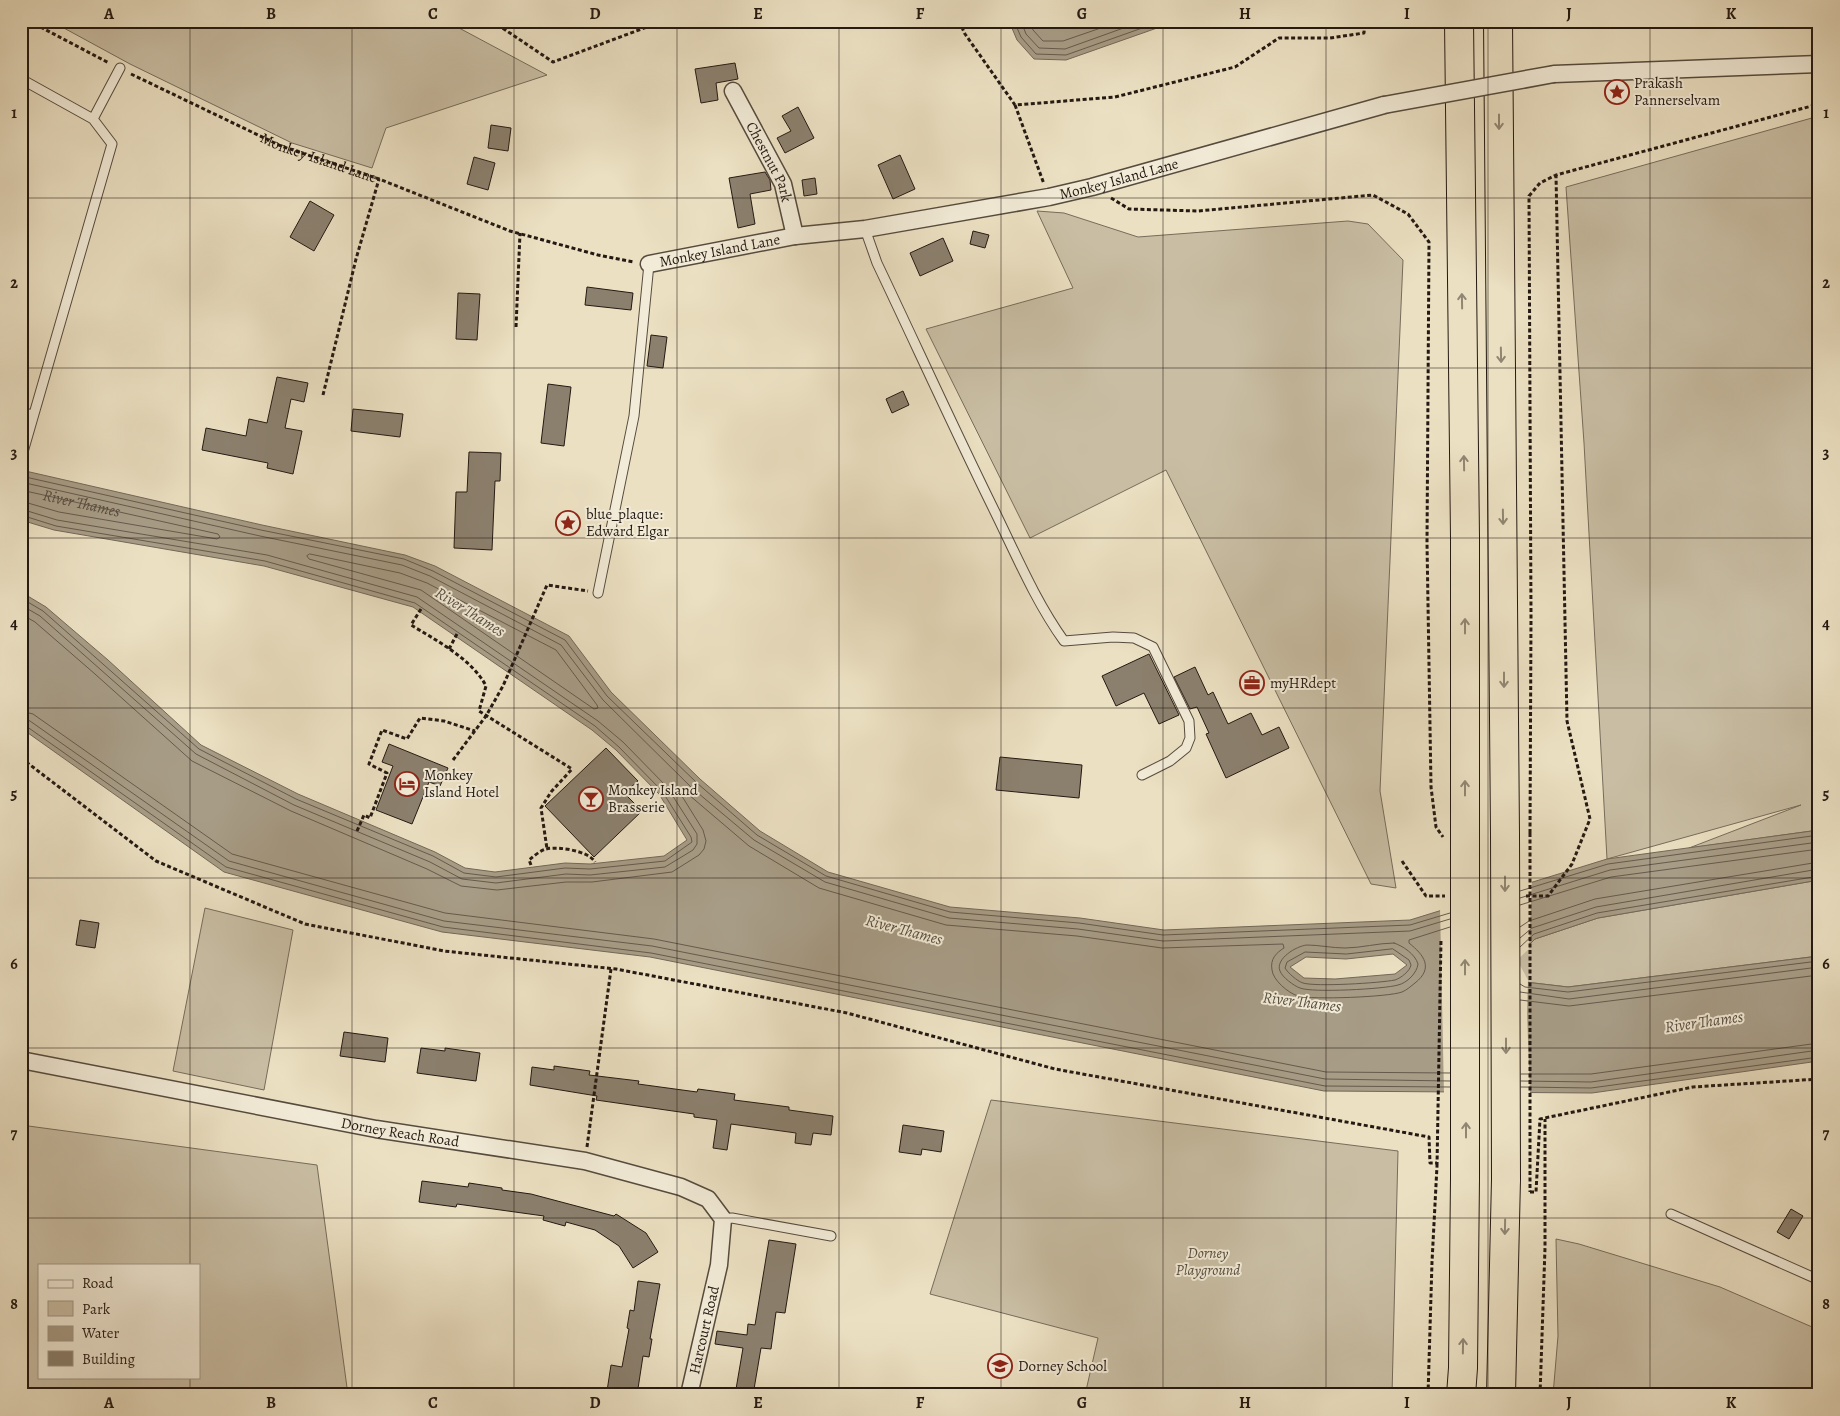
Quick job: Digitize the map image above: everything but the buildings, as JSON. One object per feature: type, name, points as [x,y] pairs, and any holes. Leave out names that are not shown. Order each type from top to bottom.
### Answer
[{"type":"highway","points":[[1459,21],[1465,537],[1454,838],[1466,1178],[1461,1395]]},
{"type":"highway","points":[[1498,21],[1517,834],[1501,1395]]},
{"type":"street","name":"Monkey Island Lane","points":[[649,264],[795,236],[865,230],[1049,197],[1092,187],[1384,105],[1554,74],[1819,64]]},
{"type":"street","name":"Chestnut Park","points":[[733,91],[783,184],[795,236]]},
{"type":"street","name":"Dorney Reach Road","points":[[21,1060],[376,1129],[584,1161],[681,1186],[708,1199],[723,1219]]},
{"type":"street","name":"Harcourt Road","points":[[689,1395],[719,1265],[723,1219]]},
{"type":"lane","points":[[93,119],[120,68]]},
{"type":"lane","points":[[21,79],[93,119],[112,144],[21,459]]},
{"type":"lane","points":[[865,230],[878,263],[972,464],[1038,600],[1054,628],[1064,641],[1113,637],[1134,638],[1153,647],[1189,721],[1190,738],[1186,748],[1170,761],[1142,776]]},
{"type":"lane","points":[[598,593],[634,416],[649,264]]},
{"type":"lane","points":[[21,412],[33,415]]},
{"type":"lane","points":[[1671,1214],[1819,1280]]},
{"type":"lane","points":[[723,1219],[732,1218],[831,1236]]},
{"type":"path","name":"Monkey Island Lane","points":[[29,21],[120,68],[281,146],[379,179],[520,233],[598,256],[649,264]]},
{"type":"path","points":[[492,21],[554,62],[662,21]]},
{"type":"path","points":[[959,21],[965,34],[1015,105],[1049,197]]},
{"type":"path","points":[[1015,105],[1115,97],[1235,67],[1279,38],[1330,38],[1364,32],[1365,21]]},
{"type":"path","points":[[1819,104],[1556,176],[1540,183],[1529,196],[1531,579],[1517,834],[1530,1192],[1536,1192],[1540,1119],[1693,1088],[1819,1079]]},
{"type":"path","points":[[1520,896],[1548,896],[1572,864],[1590,819],[1567,721],[1556,176]]},
{"type":"path","points":[[323,395],[356,259],[379,179]]},
{"type":"path","points":[[1092,187],[1129,209],[1198,211],[1373,195],[1408,214],[1430,242],[1426,543],[1431,777],[1436,827],[1454,838]]},
{"type":"path","points":[[516,327],[520,233]]},
{"type":"path","points":[[453,760],[486,716],[504,686],[547,585],[598,593]]},
{"type":"path","points":[[421,610],[411,625],[449,649],[481,675],[486,686],[479,711],[572,768],[551,792],[541,808],[546,849]]},
{"type":"path","points":[[449,649],[458,632]]},
{"type":"path","points":[[357,831],[364,815],[370,818],[387,772],[369,764],[382,730],[407,739],[420,718],[444,721],[475,731]]},
{"type":"path","points":[[21,758],[156,861],[305,924],[444,951],[611,969],[847,1013],[1056,1069],[1429,1137],[1430,1163],[1437,1165]]},
{"type":"path","points":[[531,865],[529,860],[546,849],[578,850],[593,858],[595,862]]},
{"type":"path","points":[[1402,861],[1426,896],[1454,896]]},
{"type":"path","points":[[1442,887],[1442,897]]},
{"type":"path","points":[[1428,1395],[1437,1165],[1441,936]]},
{"type":"path","points":[[584,1161],[611,969]]},
{"type":"path","points":[[1540,1395],[1545,1248],[1545,1119]]},
{"type":"green space","points":[[51,21],[446,21],[547,75],[386,128],[372,168],[292,143],[130,64]]},
{"type":"green space","points":[[1819,116],[1819,830],[1689,848],[1801,805],[1607,859],[1584,443],[1566,187]]},
{"type":"green space","points":[[1037,211],[1064,213],[1138,237],[1348,221],[1368,224],[1403,260],[1380,791],[1396,888],[1371,884],[1166,470],[1030,538],[926,329],[1073,288]]},
{"type":"green space","points":[[1819,880],[1819,956],[1568,987],[1525,982],[1514,960],[1535,939],[1598,918]]},
{"type":"green space","points":[[205,908],[293,930],[264,1090],[173,1071]]},
{"type":"green space","name":"Dorney Playground","points":[[991,1100],[1398,1151],[1392,1395],[1085,1395],[1098,1338],[930,1294]]},
{"type":"green space","points":[[21,1125],[317,1165],[348,1395],[21,1395]]},
{"type":"green space","points":[[1556,1239],[1579,1244],[1720,1287],[1819,1330],[1819,1395],[1553,1395],[1558,1336]]},
{"type":"water","points":[[1009,21],[1177,21],[1066,60],[1034,59],[1017,40]]},
{"type":"water","name":"River Thames","points":[[21,470],[262,525],[405,555],[435,566],[569,636],[611,692],[700,779],[760,831],[828,872],[950,907],[1080,918],[1164,930],[1410,920],[1607,859],[1819,830],[1819,880],[1598,918],[1535,939],[1514,960],[1525,982],[1568,987],[1819,956],[1819,1061],[1592,1093],[1324,1091],[650,957],[442,932],[224,872],[21,728],[21,592],[46,607],[108,660],[201,745],[298,794],[435,852],[465,868],[495,872],[565,863],[590,864],[664,856],[687,840],[659,794],[616,750],[592,730],[413,607],[264,566],[54,530],[21,520]],"holes":[[[1393,954],[1407,965],[1395,974],[1335,979],[1304,978],[1290,967],[1306,957],[1346,959]]]},
{"type":"pier","points":[[1532,879],[1529,949],[1517,960],[1528,980],[1527,1013],[1530,1095],[1444,1094],[1440,908]]},
{"type":"place","name":"Prakash Pannerselvam","points":[[1617,92]]},
{"type":"place","name":"blue_plaque: Edward Elgar","points":[[568,523]]},
{"type":"place","name":"myHRdept","points":[[1252,683]]},
{"type":"place","name":"Monkey Island Hotel","points":[[407,784]]},
{"type":"place","name":"Monkey Island Brasserie","points":[[591,799]]},
{"type":"place","name":"Dorney School","points":[[1000,1366]]}]
